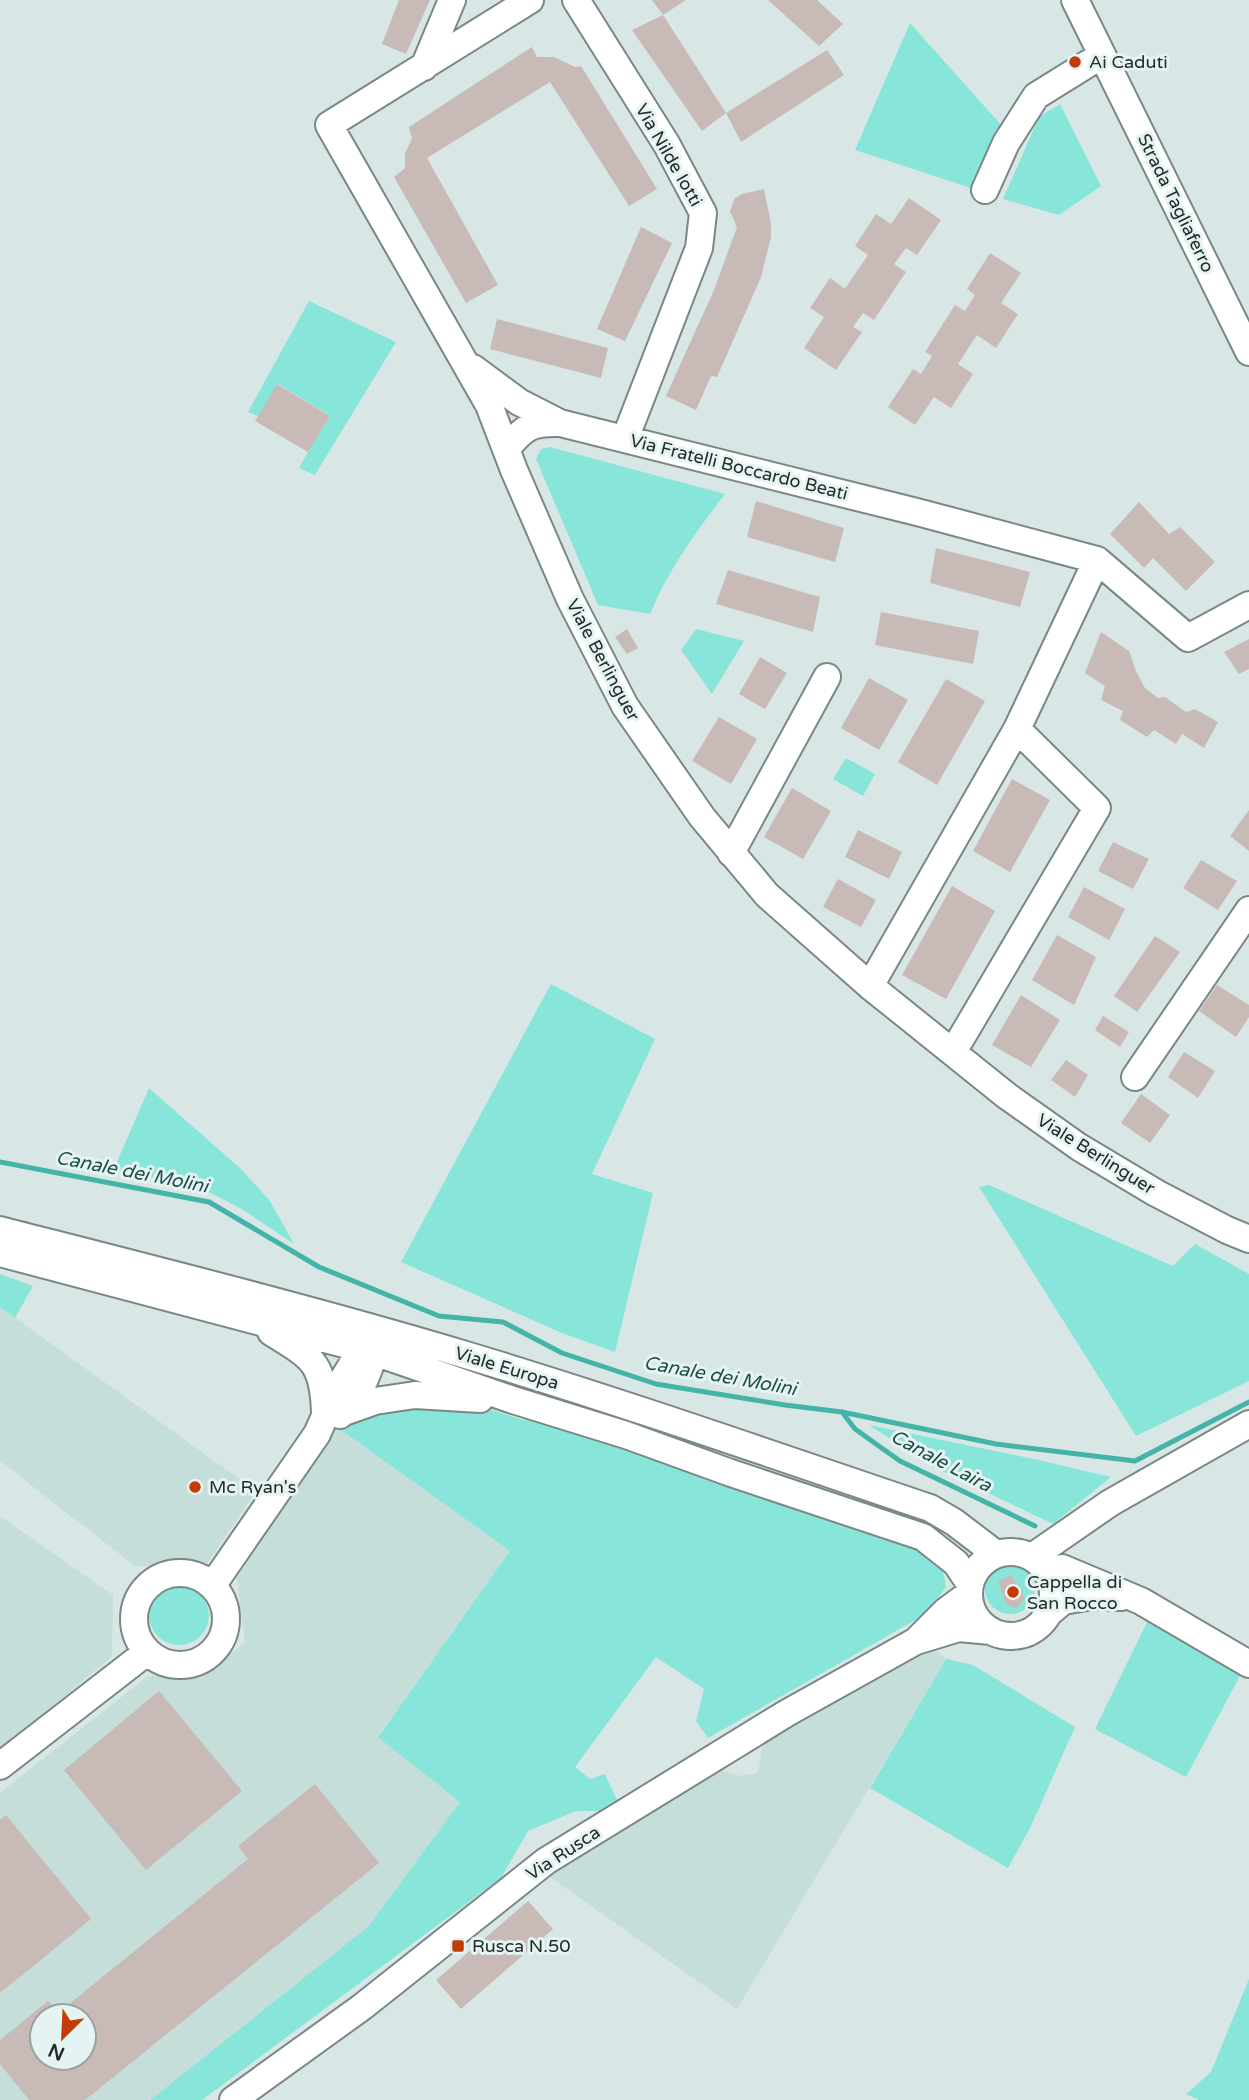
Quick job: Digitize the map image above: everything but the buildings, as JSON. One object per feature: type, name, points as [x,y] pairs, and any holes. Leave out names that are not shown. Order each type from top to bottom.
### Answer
[{"type":"street","points":[[424,67],[452,0]]},
{"type":"street","points":[[519,402],[505,406],[493,415],[330,125],[530,0]]},
{"type":"street","name":"Via Nilde Iotti","points":[[576,0],[667,145],[703,213],[699,248],[625,439]]},
{"type":"street","name":"Strada Tagliaferro","points":[[1075,0],[1249,352]]},
{"type":"street","points":[[985,190],[1006,143],[1036,96],[1102,55]]},
{"type":"street","name":"Via Fratelli Boccardo Beati","points":[[462,357],[480,375],[519,402],[560,423]]},
{"type":"street","name":"Via Fratelli Boccardo Beati","points":[[493,415],[514,426],[530,427],[539,422],[560,423],[1097,560]]},
{"type":"street","name":"Viale Berlinguer","points":[[493,415],[570,599],[625,706],[702,817],[767,895],[870,986],[1007,1096],[1079,1147],[1156,1192],[1249,1239]]},
{"type":"street","points":[[507,449],[521,431],[530,427]]},
{"type":"street","points":[[870,986],[1017,729],[1097,560],[1188,638],[1249,605]]},
{"type":"street","points":[[731,853],[827,677]]},
{"type":"street","points":[[953,1052],[1097,808],[1017,729]]},
{"type":"street","points":[[1135,1077],[1249,911]]},
{"type":"street","name":"Viale Europa","points":[[0,1230],[253,1295],[513,1400],[626,1435],[923,1537],[956,1563],[969,1589]]},
{"type":"street","name":"Viale Europa","points":[[0,1253],[252,1320],[370,1343],[595,1395],[930,1508],[954,1522],[996,1554]]},
{"type":"street","points":[[252,1320],[309,1356],[322,1378],[329,1419]]},
{"type":"street","points":[[212,1586],[329,1419],[337,1389],[370,1343]]},
{"type":"street","points":[[329,1419],[375,1401],[415,1395],[513,1400]]},
{"type":"street","points":[[1040,1564],[1110,1503],[1249,1424]]},
{"type":"street","points":[[1131,1597],[1093,1596],[1063,1601],[1031,1631],[1018,1636],[1004,1636],[991,1632],[975,1616],[970,1605],[969,1589],[975,1571],[984,1561],[996,1554],[1020,1552],[1040,1564],[1062,1567],[1141,1601],[1249,1664]]},
{"type":"street","points":[[1040,1564],[1052,1585],[1050,1612]]},
{"type":"street","points":[[187,1574],[212,1586],[225,1609],[226,1623],[216,1648],[205,1658],[190,1664],[175,1665],[160,1661],[147,1652],[138,1639],[134,1625],[135,1609],[149,1585],[161,1577],[187,1574]]},
{"type":"street","name":"Via Rusca","points":[[916,1641],[969,1589]]},
{"type":"street","name":"Via Rusca","points":[[233,2100],[362,2007],[546,1861],[787,1713],[916,1641],[959,1628],[991,1632]]},
{"type":"street","points":[[0,1766],[147,1652]]},
{"type":"shaded area","points":[[0,1307],[256,1491],[206,1565],[135,1566],[0,1461]]},
{"type":"shaded area","points":[[337,1427],[510,1551],[378,1736],[460,1802],[368,1927],[150,2100],[0,2100],[0,1793],[148,1676],[202,1678],[245,1642],[237,1578]]},
{"type":"shaded area","points":[[0,1516],[113,1595],[112,1656],[0,1751]]},
{"type":"shaded area","points":[[934,1648],[946,1659],[737,2009],[543,1872],[717,1769],[740,1776],[758,1773],[763,1744]]},
{"type":"green space","points":[[910,23],[1002,126],[971,188],[855,150]]},
{"type":"green space","points":[[1060,104],[1101,186],[1059,215],[1003,199],[1039,117]]},
{"type":"green space","points":[[309,301],[396,342],[315,475],[299,468],[329,415],[278,384],[258,416],[248,412]]},
{"type":"green space","points":[[550,447],[725,494],[674,567],[650,614],[598,605],[536,459],[541,449]]},
{"type":"green space","points":[[696,629],[744,641],[712,694],[681,650]]},
{"type":"green space","points":[[846,758],[875,774],[863,796],[833,779]]},
{"type":"green space","points":[[551,984],[655,1039],[592,1174],[653,1193],[615,1352],[562,1333],[401,1262]]},
{"type":"green space","points":[[149,1088],[241,1169],[270,1201],[294,1244],[240,1208],[195,1185],[113,1171]]},
{"type":"green space","points":[[989,1185],[1173,1266],[1195,1244],[1249,1274],[1249,1381],[1136,1436],[979,1187]]},
{"type":"green space","points":[[0,1274],[33,1286],[15,1318],[0,1307]]},
{"type":"green space","points":[[416,1404],[479,1406],[520,1419],[573,1427],[920,1543],[942,1565],[946,1587],[926,1614],[708,1738],[696,1721],[704,1689],[656,1657],[575,1767],[590,1779],[605,1774],[617,1800],[599,1811],[576,1811],[528,1831],[501,1878],[202,2100],[150,2100],[368,1927],[460,1802],[378,1737],[510,1551],[337,1427],[372,1412]]},
{"type":"green space","points":[[869,1425],[1111,1477],[1053,1524],[932,1466]]},
{"type":"green space","points":[[1000,1565],[1020,1565],[1034,1579],[1034,1599],[1020,1613],[1000,1613],[986,1599],[986,1579]]},
{"type":"green space","points":[[173,1585],[185,1585],[204,1598],[209,1615],[207,1627],[196,1640],[185,1645],[173,1645],[154,1632],[149,1621],[149,1609],[162,1590]]},
{"type":"green space","points":[[1149,1618],[1242,1672],[1186,1777],[1095,1729]]},
{"type":"green space","points":[[946,1659],[973,1665],[1075,1727],[1031,1826],[1008,1868],[870,1788]]},
{"type":"green space","points":[[1249,1979],[1249,2100],[1199,2100],[1186,2094],[1211,2072]]},
{"type":"waterway","name":"Canale dei Molini","points":[[0,1162],[209,1202],[319,1267],[439,1316],[503,1322],[562,1353],[656,1384],[842,1412],[996,1444],[1135,1461],[1249,1402]]},
{"type":"waterway","name":"Canale Laira","points":[[842,1412],[855,1429],[900,1461],[1035,1526]]},
{"type":"place","name":"Ai Caduti","points":[[1075,62]]},
{"type":"place","name":"Mc Ryan's","points":[[195,1487]]},
{"type":"place","name":"Cappella di San Rocco","points":[[1013,1592]]},
{"type":"place","name":"Rusca N.50","points":[[458,1946]]}]
